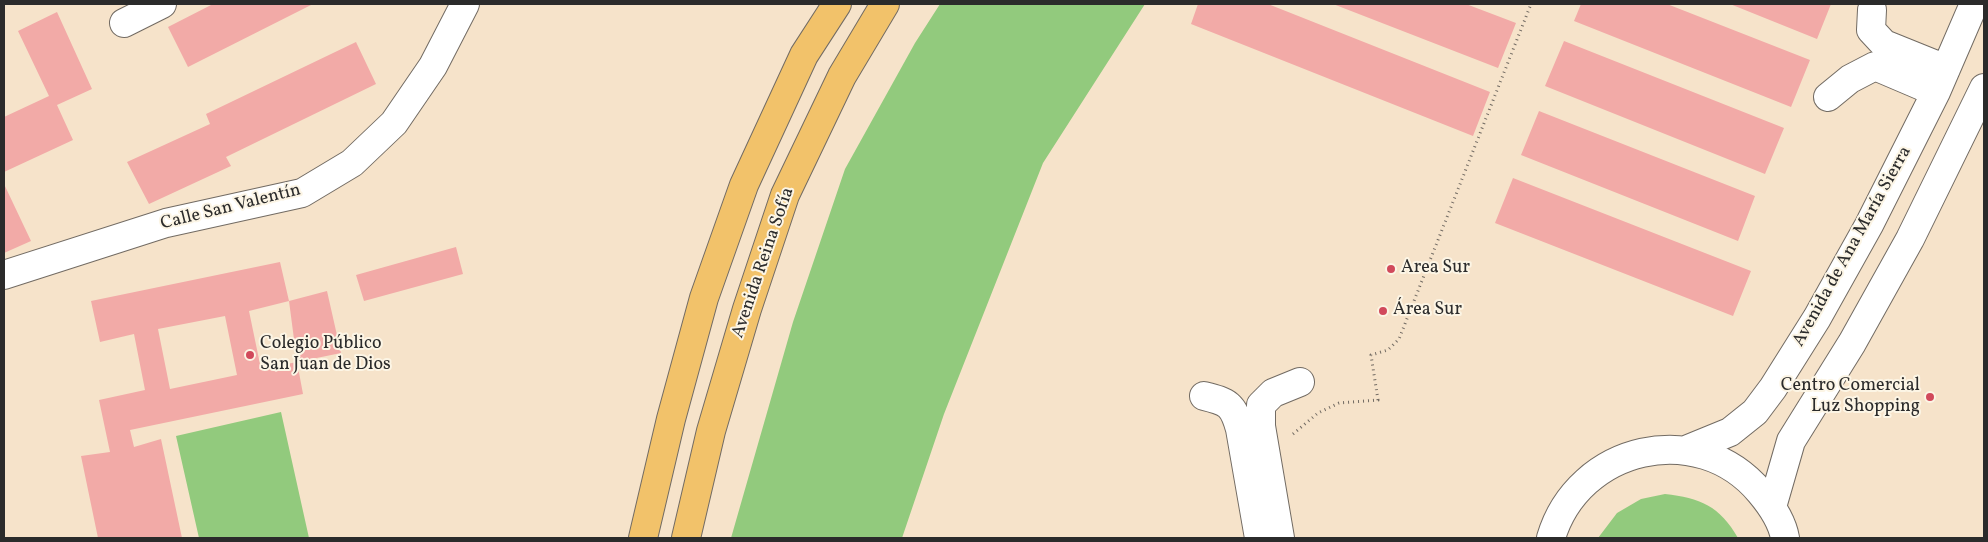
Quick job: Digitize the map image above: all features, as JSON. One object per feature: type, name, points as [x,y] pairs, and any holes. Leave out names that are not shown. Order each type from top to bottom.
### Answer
[{"type":"main road","points":[[643,538],[671,420],[704,298],[744,185],[804,55],[836,4]]},
{"type":"main road","name":"Avenida Reina Sofía","points":[[686,538],[711,431],[747,309],[785,195],[842,76],[886,4]]},
{"type":"street","points":[[124,22],[162,4]]},
{"type":"street","name":"Calle San Valentín","points":[[4,275],[166,223],[302,193],[352,163],[394,123],[432,66],[465,4]]},
{"type":"street","name":"Avenida de Ana María Sierra","points":[[1686,450],[1730,432],[1755,412],[1773,388],[1817,318],[1869,226],[1941,80],[1974,4]]},
{"type":"street","points":[[1872,10],[1871,30],[1884,44],[1941,80]]},
{"type":"street","points":[[1828,97],[1850,79],[1875,66],[1941,80]]},
{"type":"street","points":[[1772,506],[1791,441],[1852,343],[1910,239],[1984,88]]},
{"type":"street","points":[[1280,538],[1261,426],[1261,406],[1273,393],[1300,382]]},
{"type":"street","points":[[1204,396],[1225,402],[1236,414],[1259,538]]},
{"type":"street","points":[[1550,533],[1572,496],[1595,474],[1623,458],[1654,450],[1686,450],[1720,460],[1749,480],[1772,506],[1787,536]]},
{"type":"path","points":[[1291,436],[1318,413],[1339,404],[1378,400],[1371,355],[1388,350],[1398,339],[1531,4]]},
{"type":"green space","points":[[940,4],[1145,4],[1043,163],[944,414],[902,538],[731,538],[793,322],[845,169],[915,43]]},
{"type":"green space","points":[[281,412],[309,538],[199,538],[176,436]]},
{"type":"green space","points":[[1665,494],[1689,498],[1708,506],[1724,518],[1738,538],[1598,538],[1617,513],[1641,499]]},
{"type":"building","points":[[213,4],[313,4],[188,67],[168,27]]},
{"type":"building","points":[[1198,4],[1268,4],[1490,92],[1473,136],[1191,24]]},
{"type":"building","points":[[1333,4],[1466,4],[1516,23],[1498,68]]},
{"type":"building","points":[[1581,4],[1667,4],[1810,60],[1791,107],[1574,21]]},
{"type":"building","points":[[1730,4],[1831,4],[1817,39]]},
{"type":"building","points":[[57,12],[92,89],[57,105],[73,140],[4,172],[4,117],[49,96],[18,31]]},
{"type":"building","points":[[1564,41],[1784,128],[1765,174],[1545,86]]},
{"type":"building","points":[[356,42],[376,84],[226,157],[231,166],[149,204],[127,162],[210,124],[206,114]]},
{"type":"building","points":[[1539,111],[1755,196],[1738,241],[1521,155]]},
{"type":"building","points":[[1513,178],[1751,271],[1733,316],[1495,223]]},
{"type":"building","points":[[4,184],[31,241],[4,253]]},
{"type":"building","points":[[456,247],[463,274],[364,301],[356,275]]},
{"type":"building","points":[[280,262],[289,301],[249,311],[261,369],[297,362],[303,394],[130,430],[134,447],[161,439],[182,538],[98,538],[81,456],[110,452],[99,400],[145,390],[134,334],[100,342],[91,301]],"holes":[[[225,316],[237,375],[170,389],[158,329]]]},
{"type":"building","points":[[327,291],[341,353],[297,362],[289,301]]},
{"type":"place","name":"Area Sur","points":[[1391,269]]},
{"type":"place","name":"Área Sur","points":[[1383,311]]},
{"type":"place","name":"Colegio Público San Juan de Dios","points":[[250,355]]},
{"type":"place","name":"Centro Comercial Luz Shopping","points":[[1930,397]]}]
